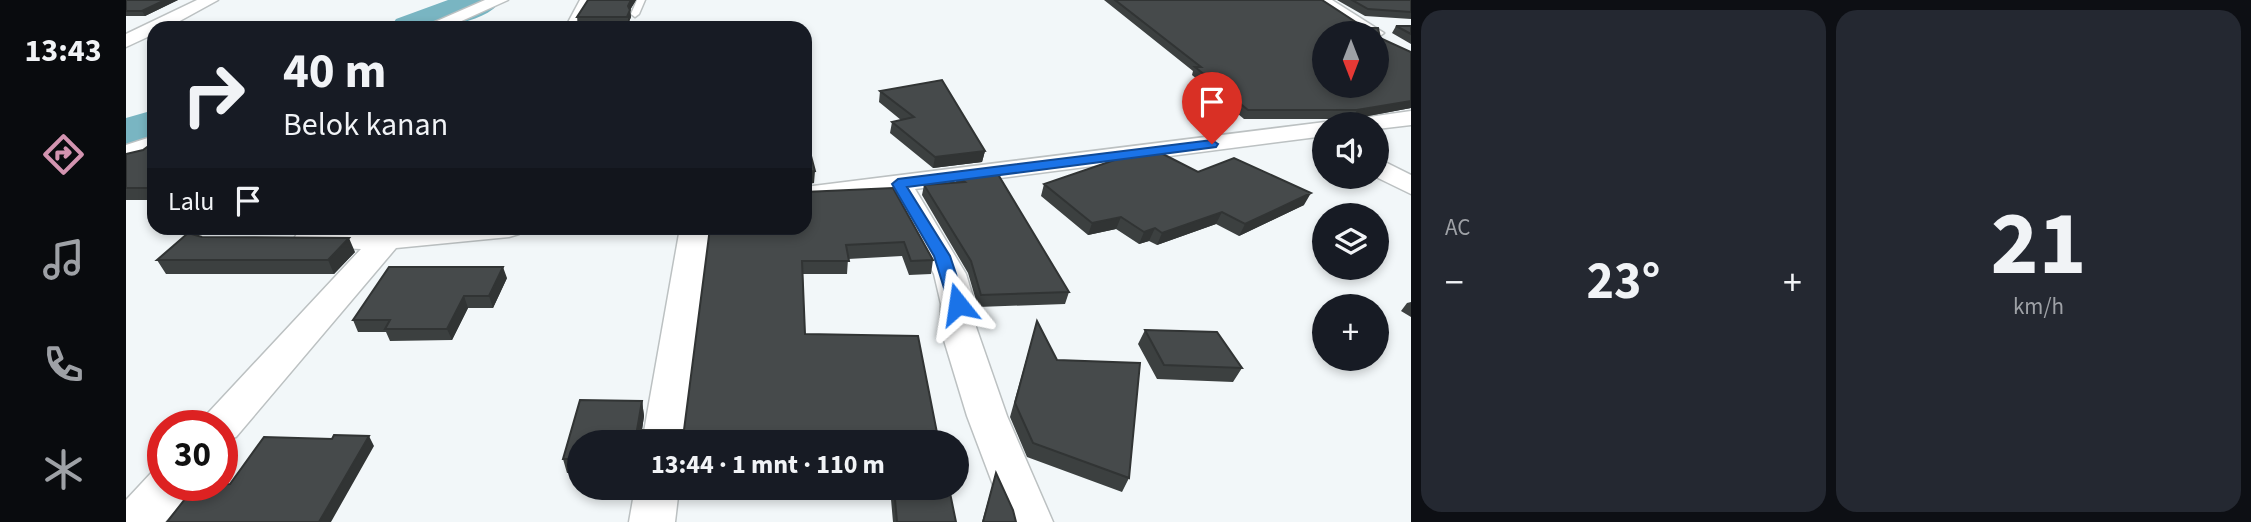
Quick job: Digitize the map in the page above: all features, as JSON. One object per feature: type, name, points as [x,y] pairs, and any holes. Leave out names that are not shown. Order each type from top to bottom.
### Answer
[{"type":"street","points":[[168,21],[210,0]]},
{"type":"street","points":[[448,21],[500,0]]},
{"type":"street","points":[[1320,0],[1359,21]]},
{"type":"street","points":[[126,22],[147,22]]},
{"type":"street","points":[[126,41],[147,31]]},
{"type":"street","points":[[1389,121],[1411,118]]},
{"type":"street","points":[[812,194],[1312,132]]},
{"type":"street","points":[[1389,173],[1411,186]]},
{"type":"street","points":[[898,184],[950,274],[958,304],[958,327],[987,416],[1030,522]]},
{"type":"street","points":[[278,239],[369,235]]},
{"type":"street","points":[[235,410],[391,235]]},
{"type":"street","points":[[665,430],[694,235]]},
{"type":"street","points":[[652,522],[655,500]]},
{"type":"street","points":[[136,522],[155,501]]},
{"type":"lane","points":[[573,21],[584,0]]},
{"type":"lane","points":[[635,14],[641,0]]},
{"type":"building","points":[[126,0],[165,0],[142,11],[126,11]]},
{"type":"building","points":[[588,0],[631,0],[628,6],[630,10],[627,17],[577,17]]},
{"type":"building","points":[[1115,0],[1322,0],[1354,21],[1312,21],[1312,98],[1390,98],[1390,43],[1411,52],[1411,101],[1357,110],[1248,110],[1195,67],[1201,67]]},
{"type":"building","points":[[1352,0],[1411,0],[1411,12],[1368,9]]},
{"type":"building","points":[[1396,26],[1411,26],[1411,34]]},
{"type":"building","points":[[942,80],[985,151],[935,157],[892,122],[914,117],[880,91]]},
{"type":"building","points":[[147,147],[147,188],[126,188],[126,154]]},
{"type":"building","points":[[1155,150],[1198,172],[1234,158],[1311,193],[1245,224],[1222,212],[1162,233],[1155,228],[1144,232],[1121,217],[1092,223],[1044,184],[1141,151]]},
{"type":"building","points":[[996,171],[1069,292],[981,295],[971,261],[924,185],[965,182],[957,176]]},
{"type":"building","points":[[893,188],[933,260],[911,261],[904,242],[846,245],[849,261],[802,261],[805,334],[918,336],[936,430],[684,430],[709,235],[812,235],[812,192]]},
{"type":"building","points":[[186,235],[349,238],[328,260],[157,260]]},
{"type":"building","points":[[389,267],[503,267],[489,296],[464,296],[447,329],[385,329],[390,320],[353,320]]},
{"type":"building","points":[[1037,321],[1057,360],[1140,363],[1129,478],[1033,443],[1015,403]]},
{"type":"building","points":[[1145,330],[1217,332],[1242,368],[1164,365]]},
{"type":"building","points":[[580,400],[642,401],[637,430],[571,430]]},
{"type":"building","points":[[334,435],[369,436],[319,522],[167,522],[183,501],[238,501],[238,473],[264,437],[332,439]]},
{"type":"building","points":[[996,473],[1013,510],[1016,522],[983,522]]},
{"type":"building","points":[[895,500],[951,500],[956,522],[897,522]]},
{"type":"waterway","points":[[428,21],[483,0]]},
{"type":"waterway","points":[[126,137],[147,129]]},
{"type":"route","points":[[958,304],[942,256],[898,184],[1212,144]]}]
